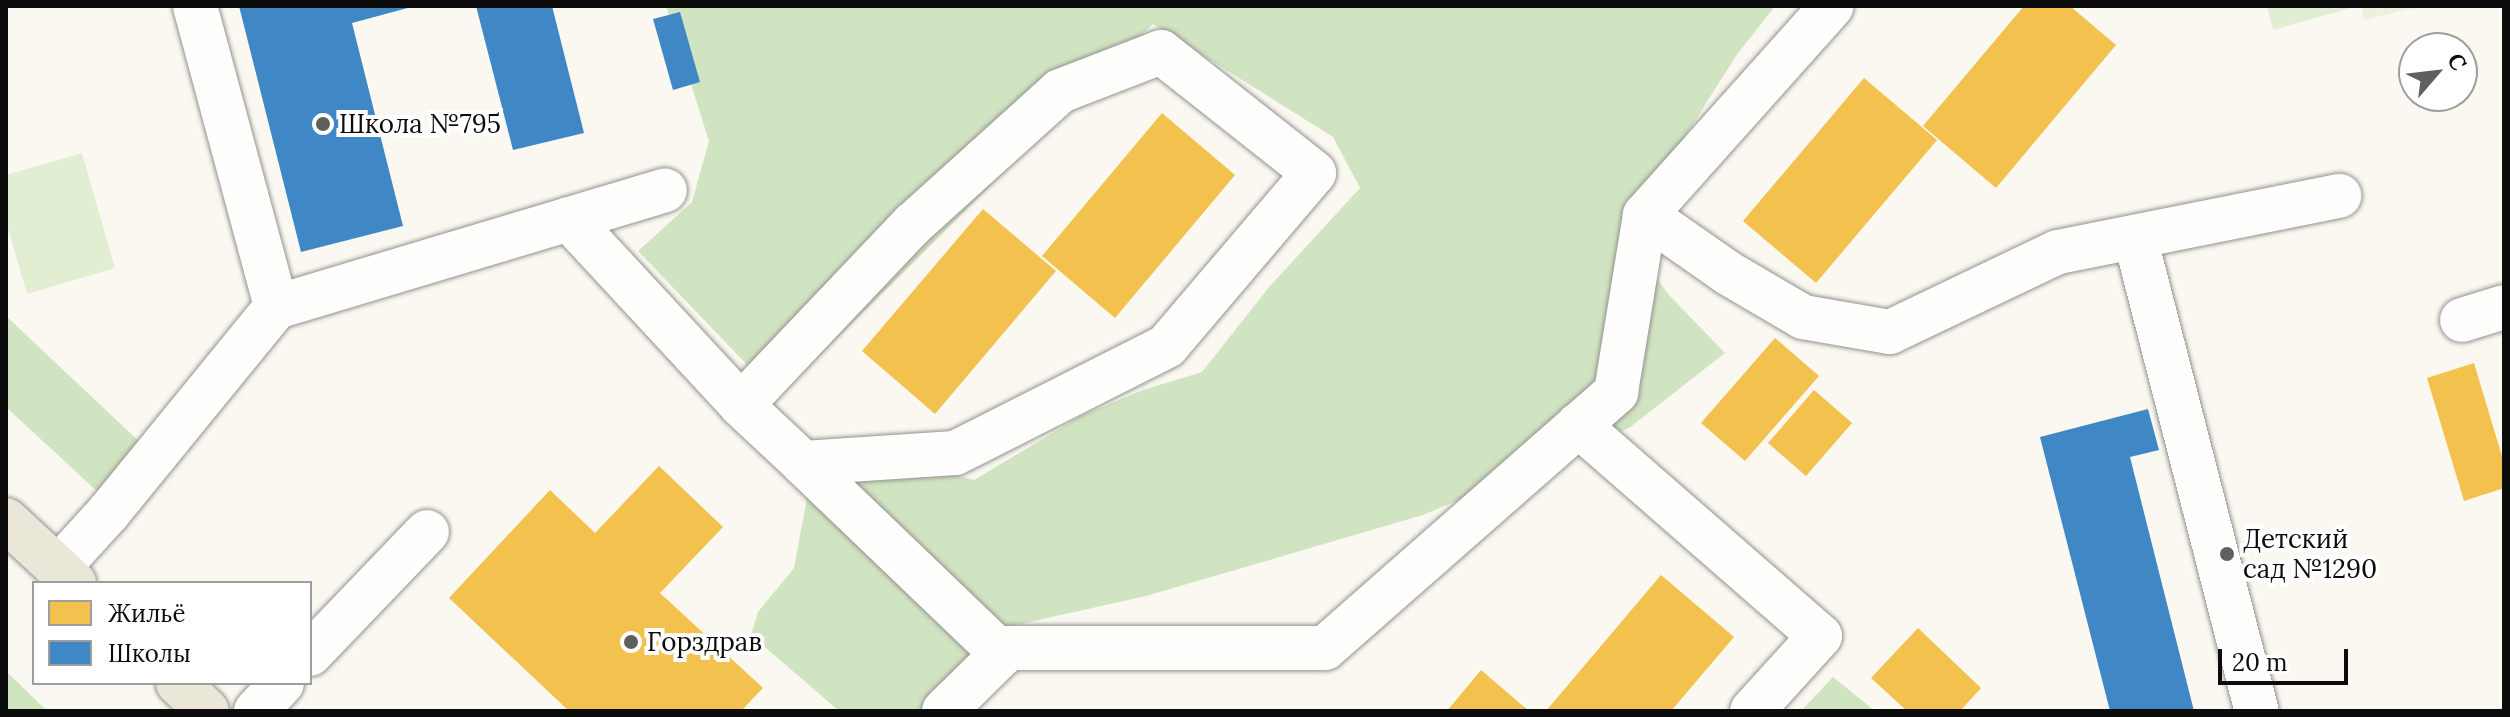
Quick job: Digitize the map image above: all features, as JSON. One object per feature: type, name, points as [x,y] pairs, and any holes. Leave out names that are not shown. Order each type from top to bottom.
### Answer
[{"type":"main road","points":[[6,520],[66,576]]},
{"type":"main road","points":[[180,685],[207,711]]},
{"type":"lane","points":[[195,6],[276,307]]},
{"type":"lane","points":[[944,711],[1008,648],[1325,648],[1616,392],[1645,215],[1832,6]]},
{"type":"lane","points":[[741,405],[913,224],[1060,91],[1161,52],[1314,173],[1167,346],[955,453],[803,463]]},
{"type":"lane","points":[[66,576],[108,513],[276,307],[665,190]]},
{"type":"lane","points":[[1645,215],[1728,273],[1803,317],[1890,332],[2058,252],[2339,196]]},
{"type":"lane","points":[[569,219],[741,405],[1002,654]]},
{"type":"lane","points":[[2135,237],[2257,711]]},
{"type":"lane","points":[[2462,320],[2504,307]]},
{"type":"lane","points":[[1578,425],[1820,636],[1752,711]]},
{"type":"lane","points":[[312,652],[427,532]]},
{"type":"lane","points":[[256,711],[280,685]]},
{"type":"green space","points":[[666,6],[1775,6],[1736,56],[1624,233],[1669,295],[1725,353],[1629,428],[1423,515],[1146,596],[1002,628],[926,711],[839,711],[751,635],[758,612],[794,568],[807,498],[860,459],[911,464],[974,480],[1081,416],[1143,390],[1202,372],[1270,286],[1360,188],[1333,137],[1153,24],[778,397],[638,251],[692,202],[709,141]]},
{"type":"green space","points":[[2267,6],[2350,6],[2351,8],[2273,30]]},
{"type":"green space","points":[[2361,6],[2418,6],[2418,7],[2365,20]]},
{"type":"green space","points":[[82,153],[115,268],[27,294],[6,222],[6,175]]},
{"type":"green space","points":[[6,316],[145,447],[100,494],[6,407]]},
{"type":"green space","points":[[6,671],[47,711],[6,711]]},
{"type":"green space","points":[[1833,677],[1875,711],[1801,711]]},
{"type":"building: Жильё","points":[[2024,6],[2070,6],[2116,45],[1996,188],[1923,126]]},
{"type":"building: Жильё","points":[[1864,78],[1937,140],[1816,283],[1743,221]]},
{"type":"building: Жильё","points":[[1162,113],[1235,175],[1115,318],[1042,256]]},
{"type":"building: Жильё","points":[[983,209],[1056,271],[935,414],[862,351]]},
{"type":"building: Жильё","points":[[1775,338],[1819,376],[1745,461],[1701,423]]},
{"type":"building: Жильё","points":[[2474,363],[2504,463],[2504,488],[2464,501],[2427,378]]},
{"type":"building: Жильё","points":[[1814,390],[1852,423],[1806,476],[1768,443]]},
{"type":"building: Жильё","points":[[659,466],[723,527],[660,593],[763,688],[741,711],[569,711],[449,598],[550,490],[595,533]]},
{"type":"building: Жильё","points":[[1661,575],[1734,637],[1671,711],[1546,711]]},
{"type":"building: Жильё","points":[[1918,628],[1981,688],[1960,711],[1907,711],[1871,678]]},
{"type":"building: Жильё","points":[[1481,670],[1529,711],[1447,711]]},
{"type":"building: Школы","name":"Школа №795","points":[[239,6],[415,6],[352,23],[403,226],[301,252]]},
{"type":"building: Школы","name":"Школа №795","points":[[476,6],[552,6],[584,133],[513,150]]},
{"type":"building: Школы","points":[[680,12],[700,82],[673,90],[653,19]]},
{"type":"building: Школы","points":[[2148,409],[2159,450],[2130,457],[2194,711],[2110,711],[2040,437]]},
{"type":"place","name":"Школа №795","points":[[323,124]]},
{"type":"place","name":"Детский сад №1290","points":[[2227,554]]},
{"type":"place","name":"Горздрав","points":[[631,642]]}]
